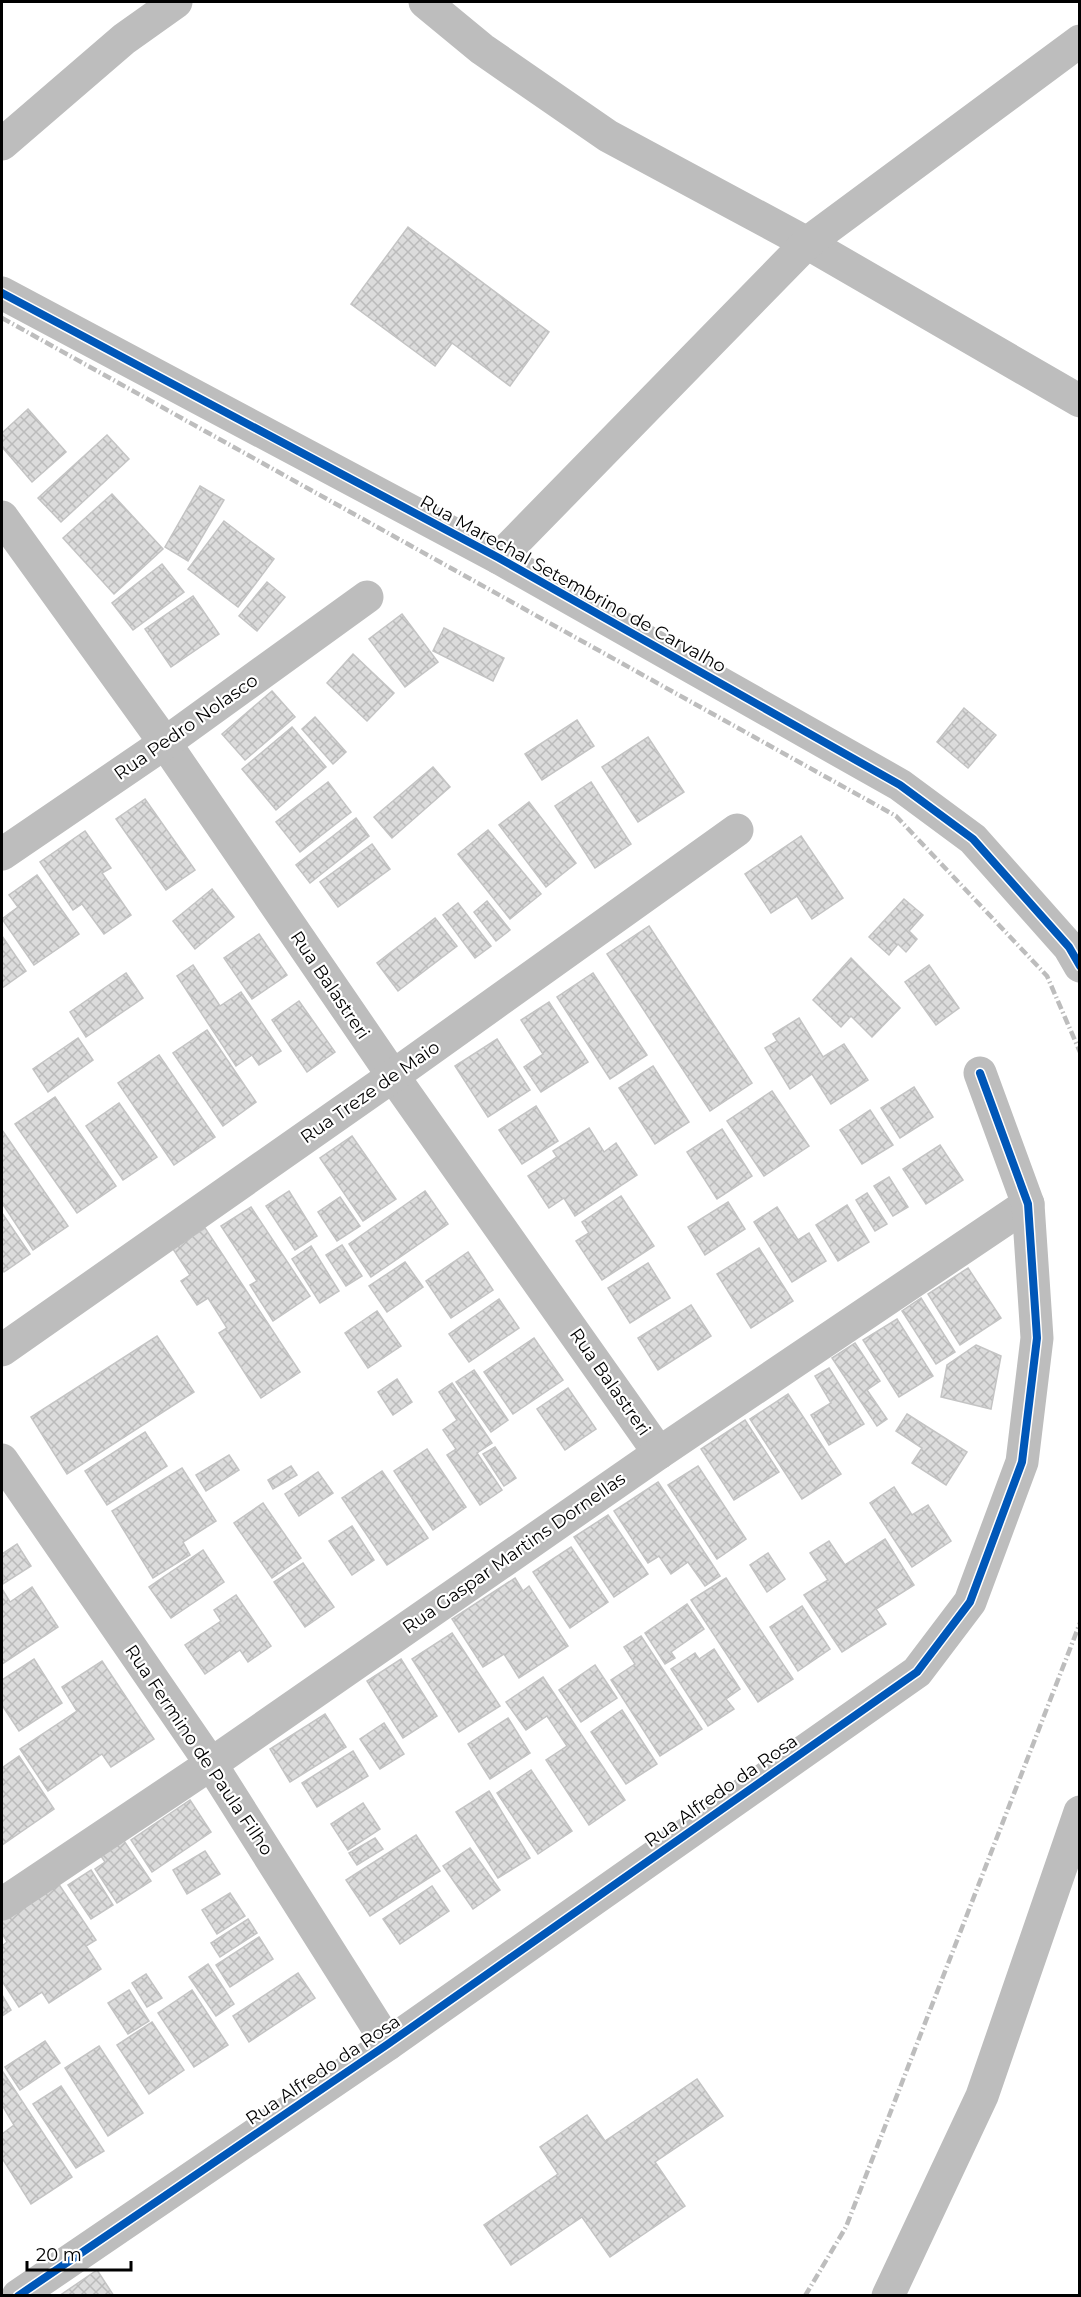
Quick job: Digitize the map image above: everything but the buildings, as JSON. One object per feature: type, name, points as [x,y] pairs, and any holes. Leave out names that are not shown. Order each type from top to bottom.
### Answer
[{"type":"street","points":[[2,144],[124,39],[176,2]]},
{"type":"street","points":[[425,2],[482,49],[608,136],[807,243],[1080,401]]},
{"type":"street","points":[[499,558],[807,243],[1080,41]]},
{"type":"street","name":"Rua Marechal Setembrino de Carvalho","points":[[2,293],[499,558],[900,785],[973,839],[1069,947],[1080,966]]},
{"type":"street","name":"Rua Balastreri","points":[[2,517],[165,743],[393,1076],[659,1452]]},
{"type":"street","name":"Rua Pedro Nolasco","points":[[2,854],[165,743],[368,597]]},
{"type":"street","name":"Rua Treze de Maio","points":[[2,1350],[393,1076],[737,830]]},
{"type":"street","name":"Rua Alfredo da Rosa","points":[[18,2295],[388,2044],[917,1672],[970,1602],[1022,1462],[1037,1338],[1028,1204],[980,1073]]},
{"type":"street","name":"Rua Gaspar Martins Dornellas","points":[[2,1904],[211,1764],[659,1452],[1028,1204]]},
{"type":"street","name":"Rua Fermino de Paula Filho","points":[[2,1460],[211,1764],[388,2044]]},
{"type":"street","points":[[888,2295],[982,2096],[1080,1812]]},
{"type":"railway","points":[[2,318],[896,816],[1047,976],[1080,1052]]},
{"type":"railway","points":[[805,2296],[846,2227],[1080,1623]]},
{"type":"cycle path","points":[[2,293],[499,558],[900,785],[973,839],[1069,947],[1080,966]]},
{"type":"cycle path","points":[[18,2296],[388,2044],[917,1672],[970,1602],[1022,1462],[1037,1338],[1028,1204],[980,1073]]}]
